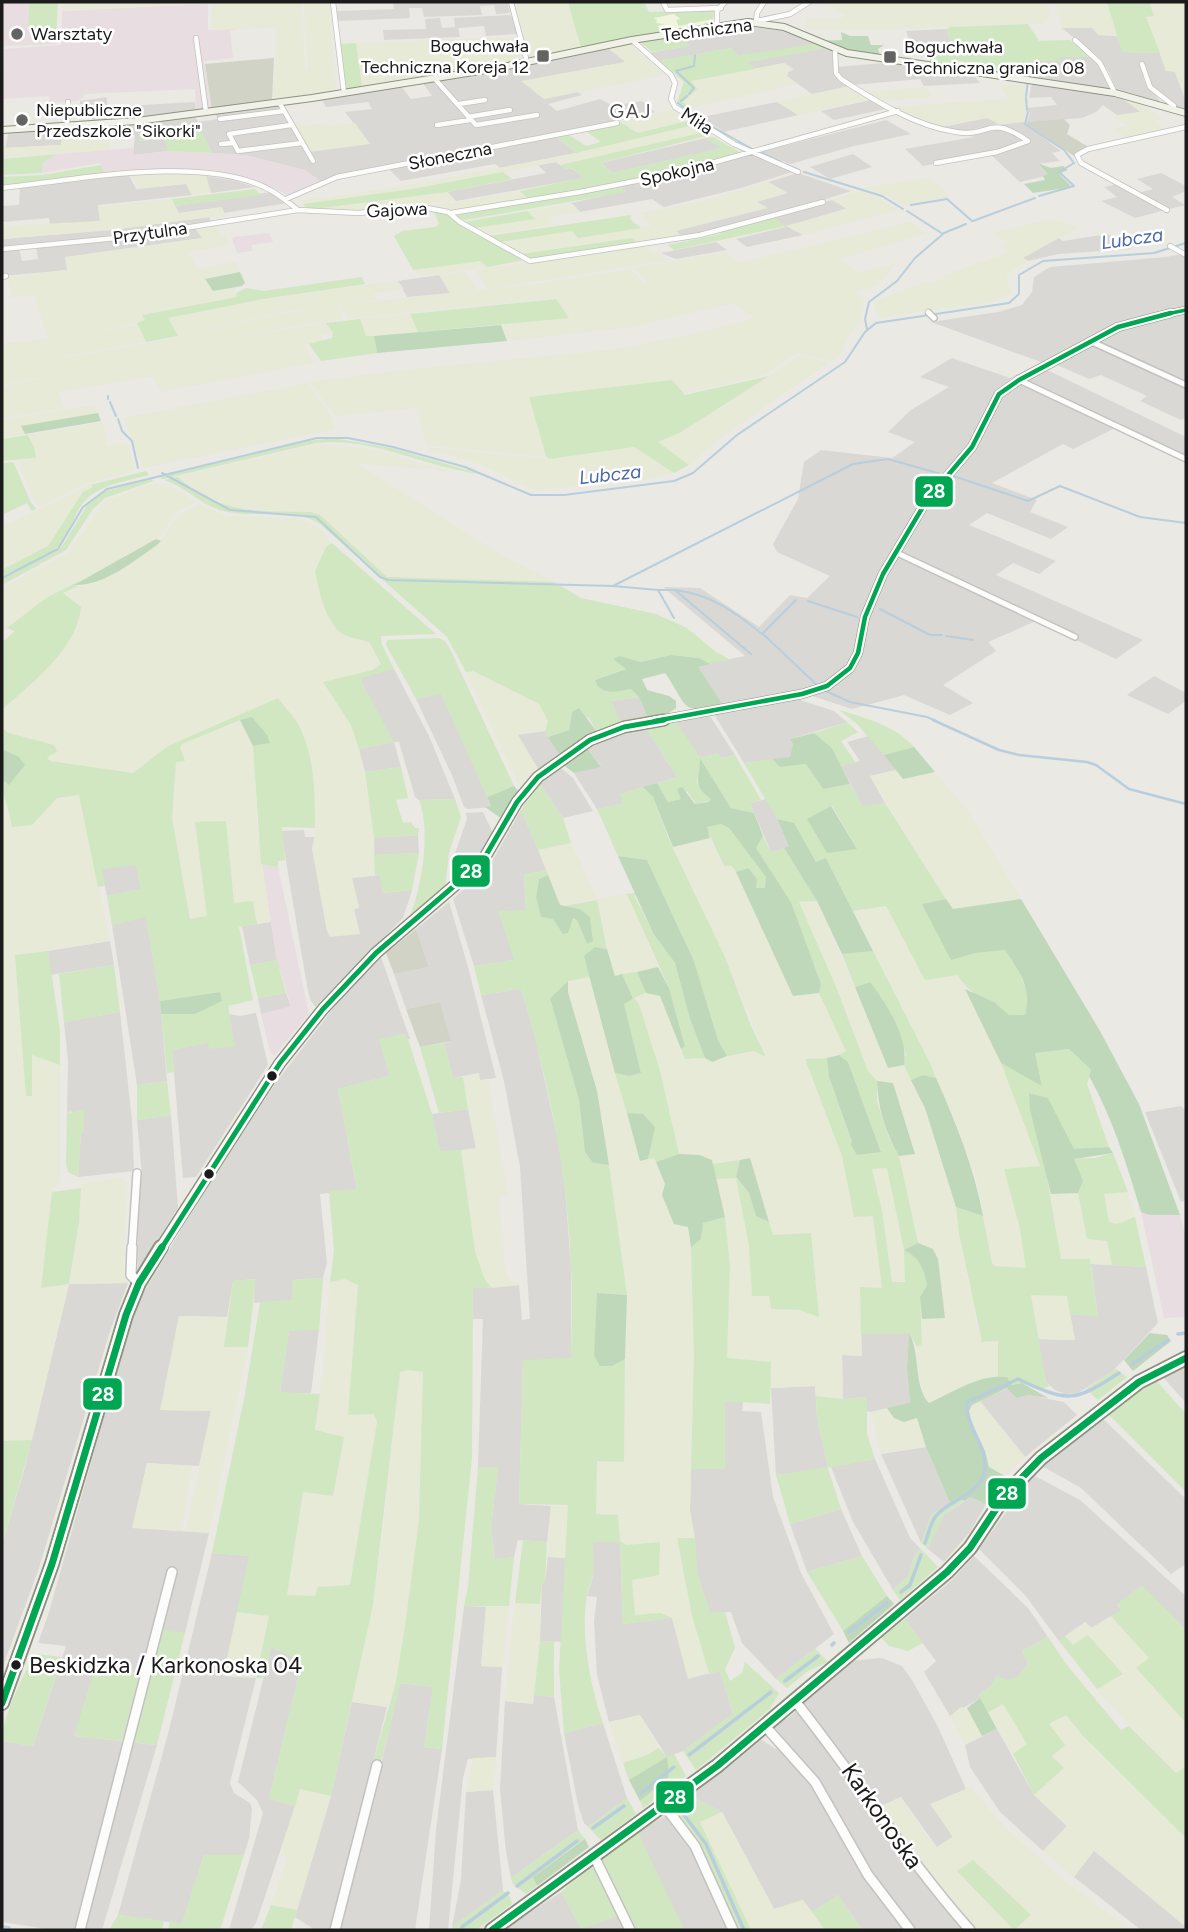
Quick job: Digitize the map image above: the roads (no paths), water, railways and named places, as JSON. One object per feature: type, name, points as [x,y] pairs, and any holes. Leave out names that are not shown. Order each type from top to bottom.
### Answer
[{"type":"street","points":[[333,2],[344,93]]},
{"type":"street","points":[[511,2],[527,62]]},
{"type":"street","points":[[663,2],[667,10],[724,4]]},
{"type":"street","points":[[756,21],[757,13],[764,2]]},
{"type":"street","name":"Techniczna","points":[[2,130],[206,112],[344,93],[527,62],[632,40],[756,21],[789,14],[809,2]]},
{"type":"street","points":[[675,5],[724,4]]},
{"type":"street","points":[[717,26],[717,11],[724,4]]},
{"type":"street","name":"Techniczna","points":[[756,21],[784,27],[835,49],[1115,93],[1186,113]]},
{"type":"street","points":[[196,38],[206,112]]},
{"type":"street","name":"Miła","points":[[632,40],[671,75],[674,83],[671,99],[673,105],[734,144],[798,172]]},
{"type":"street","points":[[1074,40],[1095,56],[1107,72],[1115,93]]},
{"type":"street","points":[[835,49],[836,73],[841,79],[898,111],[957,132],[1000,125],[1028,141],[996,152],[936,163]]},
{"type":"street","points":[[1142,64],[1150,87],[1174,106],[1174,110]]},
{"type":"street","points":[[435,78],[477,126],[537,115]]},
{"type":"street","points":[[459,104],[485,100]]},
{"type":"street","points":[[67,126],[68,102]]},
{"type":"street","points":[[279,102],[313,161]]},
{"type":"street","points":[[437,125],[510,110]]},
{"type":"street","points":[[220,119],[284,111]]},
{"type":"street","name":"Spokojna","points":[[451,214],[658,177],[754,153],[848,122],[898,111]]},
{"type":"street","name":"Słoneczna","points":[[286,199],[337,177],[617,123]]},
{"type":"street","points":[[291,125],[229,134],[238,151],[302,143]]},
{"type":"street","points":[[1167,210],[1082,163],[1077,155],[1088,149],[1186,127]]},
{"type":"street","points":[[221,144],[233,143]]},
{"type":"street","points":[[2,188],[137,173],[185,172],[246,181],[286,199],[298,210]]},
{"type":"street","name":"Gajowa","points":[[298,210],[358,213],[422,207],[451,214],[460,222],[530,261],[700,235],[822,202]]},
{"type":"street","name":"Przytulna","points":[[2,249],[127,237],[298,210]]},
{"type":"street","points":[[1170,246],[1186,255]]},
{"type":"street","points":[[2,1703],[52,1564],[120,1334],[139,1283],[244,1117],[296,1042],[365,963],[482,862],[517,802],[538,777],[578,747],[611,731],[802,694],[827,686],[850,668],[858,653],[869,605],[895,552],[927,500],[972,447],[994,401],[1019,380],[1090,341],[1128,323],[1186,310]]},
{"type":"street","points":[[928,312],[934,318]]},
{"type":"street","points":[[1090,341],[1186,385]]},
{"type":"street","points":[[1019,380],[1186,459]]},
{"type":"street","points":[[895,552],[1075,637]]},
{"type":"street","points":[[137,1173],[131,1275],[139,1283]]},
{"type":"street","points":[[492,1930],[664,1805],[765,1726],[947,1572],[970,1548],[1006,1494],[1041,1458],[1139,1382],[1186,1358]]},
{"type":"street","points":[[80,1930],[172,1572]]},
{"type":"street","name":"Karkonoska","points":[[795,1701],[844,1762],[937,1893],[970,1930]]},
{"type":"street","name":"Karkonoska","points":[[765,1726],[815,1782],[868,1875],[910,1930]]},
{"type":"street","points":[[335,1930],[376,1765]]},
{"type":"street","points":[[664,1805],[685,1830],[700,1856],[733,1930]]},
{"type":"street","points":[[594,1856],[630,1930]]},
{"type":"waterway","points":[[689,94],[694,88],[676,71],[694,66],[695,55]]},
{"type":"waterway","points":[[1026,96],[1028,81]]},
{"type":"waterway","points":[[681,101],[687,96]]},
{"type":"waterway","points":[[1026,98],[1027,110]]},
{"type":"waterway","points":[[678,103],[683,107]]},
{"type":"waterway","points":[[686,109],[709,124]]},
{"type":"waterway","points":[[1028,112],[1025,124],[1064,150],[1074,163],[1059,172],[1074,186],[1039,196]]},
{"type":"waterway","points":[[713,127],[754,150]]},
{"type":"waterway","points":[[760,152],[781,162]]},
{"type":"waterway","points":[[785,164],[799,170]]},
{"type":"waterway","points":[[804,172],[882,196],[903,209]]},
{"type":"waterway","points":[[973,221],[1035,198]]},
{"type":"waterway","points":[[911,205],[947,199],[972,221]]},
{"type":"waterway","points":[[867,329],[865,319],[869,302],[897,281],[915,258],[943,234],[907,211]]},
{"type":"waterway","points":[[944,233],[966,224]]},
{"type":"waterway","name":"Lubcza","points":[[165,475],[317,438],[348,438],[465,467],[531,495],[564,495],[674,481],[693,473],[737,435],[845,362],[865,332],[876,323],[1009,303],[1019,294],[1019,275],[1043,261],[1154,253],[1186,243]]},
{"type":"waterway","points":[[110,402],[116,416]]},
{"type":"waterway","points":[[118,419],[122,431],[132,441],[138,468]]},
{"type":"waterway","points":[[613,586],[853,464],[888,459],[941,474]]},
{"type":"waterway","name":"Lubcza","points":[[2,578],[58,549],[83,507],[107,489],[165,475]]},
{"type":"waterway","points":[[165,475],[230,510],[316,517],[380,577],[388,580],[613,586]]},
{"type":"waterway","points":[[953,476],[1028,501],[1060,486],[1140,517],[1186,523]]},
{"type":"waterway","points":[[613,586],[658,590]]},
{"type":"waterway","points":[[658,590],[675,590]]},
{"type":"waterway","points":[[658,590],[674,618]]},
{"type":"waterway","points":[[675,590],[700,595],[722,605],[762,634],[796,600]]},
{"type":"waterway","points":[[675,590],[751,654]]},
{"type":"waterway","points":[[808,601],[857,617]]},
{"type":"waterway","points":[[880,609],[930,635],[942,635]]},
{"type":"waterway","points":[[763,634],[817,685]]},
{"type":"waterway","points":[[946,636],[973,640]]},
{"type":"waterway","points":[[826,691],[850,702],[936,721]]},
{"type":"waterway","points":[[933,720],[999,750],[1019,755],[1087,762],[1096,765],[1129,789],[1186,804]]},
{"type":"waterway","points":[[1178,1334],[1186,1333]]},
{"type":"waterway","points":[[1131,1365],[1168,1340]]},
{"type":"waterway","points":[[925,1543],[935,1517],[971,1492],[982,1479],[985,1470],[983,1453],[969,1420],[967,1402],[1018,1379],[1048,1392],[1070,1396],[1091,1390],[1119,1373]]},
{"type":"waterway","points":[[901,1592],[910,1585],[921,1555]]},
{"type":"waterway","points":[[849,1632],[887,1603]]},
{"type":"waterway","points":[[785,1681],[818,1656]]},
{"type":"waterway","points":[[689,1755],[771,1692]]},
{"type":"waterway","points":[[640,1794],[674,1767]]},
{"type":"waterway","points":[[593,1828],[624,1806]]},
{"type":"waterway","points":[[678,1807],[706,1844],[744,1930]]},
{"type":"waterway","points":[[517,1886],[577,1841]]},
{"type":"waterway","points":[[462,1927],[508,1893]]},
{"type":"waterway","points":[[2,1927],[9,1928]]},
{"type":"place","name":"Warsztaty","points":[[17,34]]},
{"type":"place","name":"Boguchwała Techniczna Koreja 12","points":[[543,56]]},
{"type":"place","name":"Boguchwała Techniczna granica 08","points":[[890,57]]},
{"type":"place","name":"Niepubliczne Przedszkole \"Sikorki\"","points":[[22,120]]},
{"type":"place","name":"Beskidzka / Karkonoska 04","points":[[16,1665]]},
{"type":"district","name":"GAJ","points":[[631,111]]}]
